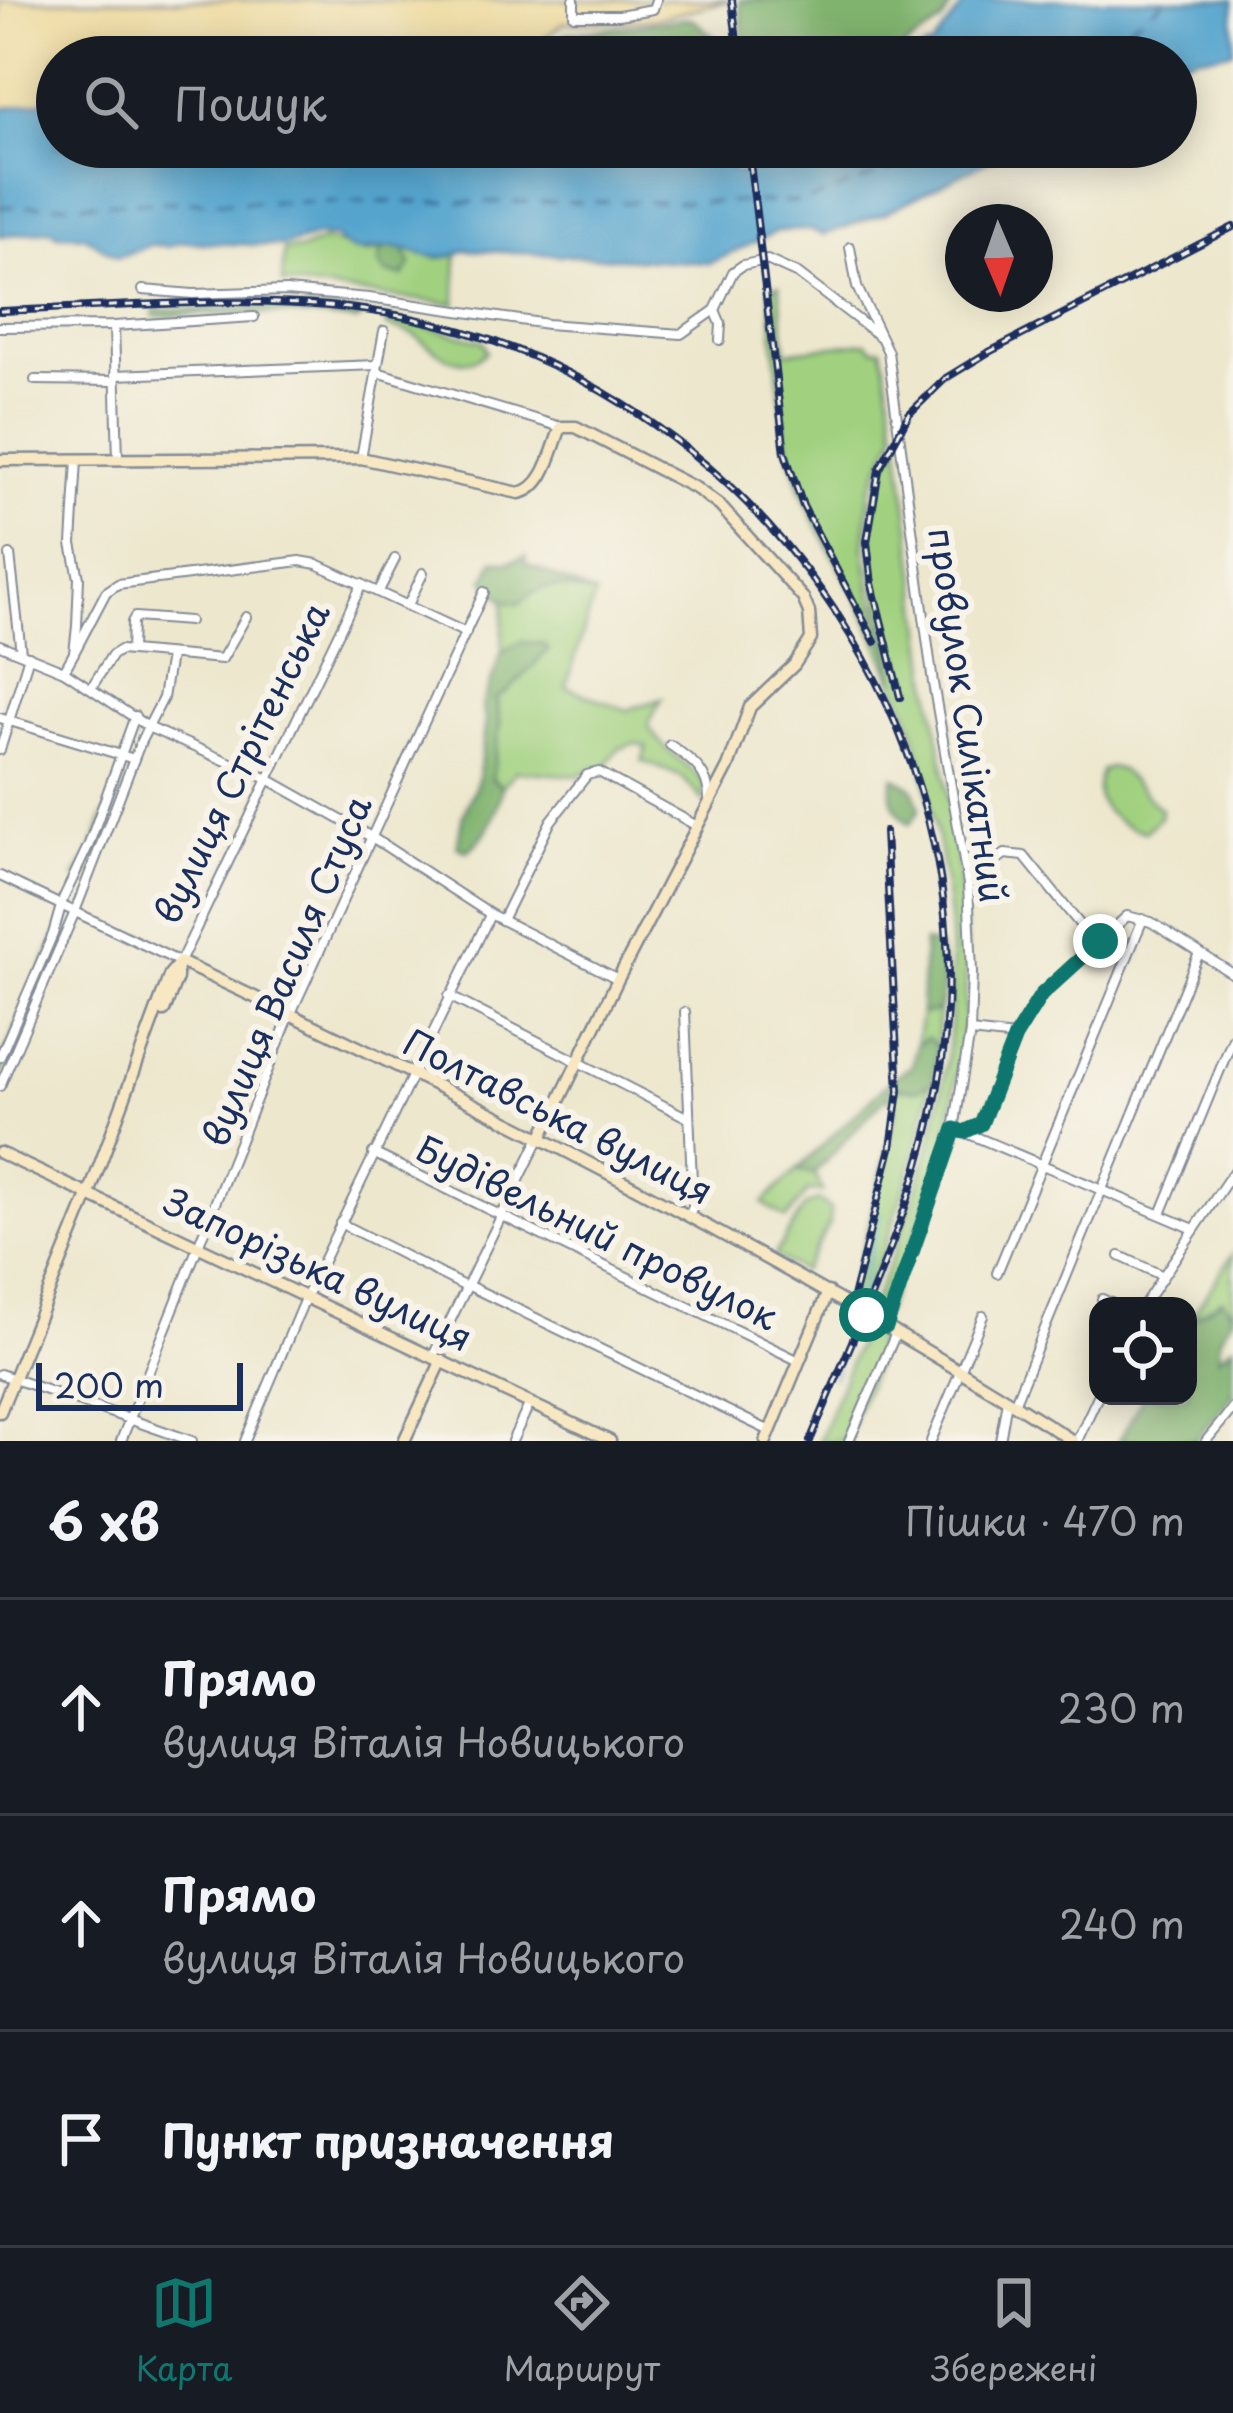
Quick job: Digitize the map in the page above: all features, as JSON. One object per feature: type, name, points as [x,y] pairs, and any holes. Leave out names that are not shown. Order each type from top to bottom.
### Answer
[{"type":"street","points":[[574,0],[574,15],[619,15],[654,4]]},
{"type":"street","name":"провулок Силікатний","points":[[849,1441],[959,1130],[972,972],[967,874],[934,683],[888,352],[857,287],[850,247]]},
{"type":"street","points":[[143,290],[193,294],[286,291],[547,324],[681,334],[716,310],[733,272],[766,260],[799,274],[880,337]]},
{"type":"street","points":[[716,310],[719,340]]},
{"type":"street","points":[[0,326],[114,326],[254,317]]},
{"type":"street","points":[[114,326],[118,459]]},
{"type":"street","points":[[361,458],[384,331]]},
{"type":"street","points":[[34,380],[377,369],[561,427],[588,431],[697,488],[720,506],[770,557],[809,612],[811,639],[804,653],[750,707],[728,767],[467,1286],[404,1441]]},
{"type":"street","points":[[0,460],[361,458],[507,492],[528,492],[538,482],[561,427]]},
{"type":"street","points":[[74,652],[79,578],[72,544],[77,460]]},
{"type":"street","points":[[0,750],[25,655],[10,555]]},
{"type":"street","points":[[379,591],[395,559]]},
{"type":"street","points":[[64,671],[106,592],[118,584],[308,561],[466,633]]},
{"type":"street","points":[[408,605],[423,573]]},
{"type":"street","name":"вулиця Стрітенська","points":[[0,1412],[177,978],[178,965],[362,584]]},
{"type":"street","name":"вулиця Василя Стуса","points":[[122,1441],[290,1016],[484,592]]},
{"type":"street","points":[[131,650],[135,617],[189,620]]},
{"type":"street","points":[[91,688],[115,652],[222,659],[246,617]]},
{"type":"street","points":[[0,645],[64,671],[150,728],[268,779],[373,838],[490,914],[618,979]]},
{"type":"street","points":[[0,1087],[167,687],[170,656]]},
{"type":"street","points":[[0,1057],[53,934],[135,716]]},
{"type":"street","points":[[0,718],[134,759]]},
{"type":"street","points":[[670,745],[693,760],[708,780],[709,803]]},
{"type":"street","points":[[502,920],[551,821],[587,775],[599,772],[697,826]]},
{"type":"street","points":[[967,874],[980,872],[1005,854],[1024,856],[1082,927]]},
{"type":"street","name":"Полтавська вулиця","points":[[0,876],[689,1216],[827,1292],[1075,1441]]},
{"type":"street","points":[[245,1441],[306,1296],[490,914]]},
{"type":"street","points":[[983,1142],[981,1124],[1015,1037],[1041,995],[1127,916],[1143,919],[1233,974]]},
{"type":"street","points":[[998,1273],[1143,919]]},
{"type":"street","points":[[1000,1441],[1010,1402],[1103,1192],[1199,953]]},
{"type":"street","points":[[449,996],[688,1118]]},
{"type":"street","points":[[686,1012],[693,1207],[689,1216]]},
{"type":"street","points":[[970,1032],[1015,1037]]},
{"type":"street","points":[[1161,1214],[1233,1038]]},
{"type":"street","points":[[959,1130],[981,1124]]},
{"type":"street","points":[[959,1130],[1194,1229]]},
{"type":"street","name":"Запорізька вулиця","points":[[0,1153],[92,1189],[200,1249],[610,1441]]},
{"type":"street","name":"Будівельний провулок","points":[[373,1153],[799,1361]]},
{"type":"street","points":[[1149,1297],[1233,1172]]},
{"type":"street","points":[[340,1223],[768,1436],[827,1292]]},
{"type":"street","points":[[1120,1256],[1163,1276]]},
{"type":"street","points":[[931,1441],[983,1316]]},
{"type":"street","points":[[0,1374],[192,1441]]},
{"type":"street","points":[[512,1441],[530,1403]]},
{"type":"street","points":[[1075,1441],[1093,1405]]},
{"type":"street","points":[[1206,1441],[1233,1408]]},
{"type":"green space","points":[[740,0],[955,0],[941,23],[922,36],[743,36]]},
{"type":"green space","points":[[691,18],[713,36],[563,36]]},
{"type":"green space","points":[[325,240],[366,253],[395,246],[437,258],[457,255],[455,304],[282,284],[284,250],[301,250]]},
{"type":"green space","points":[[395,246],[404,250],[411,264],[403,276],[386,273],[379,263],[381,250]]},
{"type":"green space","points":[[779,285],[786,352],[866,342],[874,349],[882,348],[896,432],[870,489],[864,546],[871,592],[896,682],[877,590],[871,532],[883,473],[899,442],[956,842],[966,945],[965,1017],[946,1144],[884,1316],[871,1307],[920,1179],[947,1059],[950,937],[943,871],[911,721],[864,612],[814,520],[794,468],[781,401],[769,288]]},
{"type":"green space","points":[[278,308],[364,316],[356,321],[256,314],[155,317],[153,313],[156,310]]},
{"type":"green space","points":[[389,318],[483,341],[487,352],[468,361],[449,358],[413,334],[387,326]]},
{"type":"green space","points":[[526,556],[525,563],[595,595],[555,587],[537,590],[520,603],[504,601],[485,580],[494,560],[508,562]]},
{"type":"green space","points":[[556,585],[595,595],[566,687],[627,710],[662,699],[648,724],[659,741],[705,784],[703,801],[682,777],[642,761],[647,747],[634,743],[617,750],[604,769],[577,776],[516,771],[502,787],[492,779],[500,724],[496,697],[523,677],[522,642],[502,652],[504,601],[520,603],[531,592]]},
{"type":"green space","points":[[522,642],[549,649],[496,698],[500,724],[492,779],[502,787],[491,823],[467,851],[457,846],[463,815],[478,780],[486,721],[482,706],[502,652]]},
{"type":"green space","points":[[1102,770],[1121,770],[1161,810],[1145,832],[1114,817],[1100,802],[1098,782]]},
{"type":"green space","points":[[121,773],[85,882],[74,878],[89,855]]},
{"type":"green space","points":[[894,777],[913,788],[920,809],[910,824],[894,803]]},
{"type":"green space","points":[[65,916],[67,920],[0,1077],[0,1063]]},
{"type":"green space","points":[[924,942],[937,945],[943,986],[939,1011],[921,1014]]},
{"type":"green space","points":[[939,1011],[922,1124],[864,1303],[851,1295],[896,1106],[885,1094],[896,1086],[902,1089],[906,1070],[913,1066],[921,1014]]},
{"type":"green space","points":[[928,1038],[937,1047],[933,1082],[916,1090],[896,1086],[814,1174],[797,1170],[893,1078],[912,1066],[916,1045]]},
{"type":"green space","points":[[797,1170],[814,1174],[823,1191],[808,1191],[786,1219],[763,1203]]},
{"type":"green space","points":[[818,1200],[830,1209],[830,1223],[802,1271],[774,1256],[805,1206]]},
{"type":"green space","points":[[1233,1254],[1233,1311],[1222,1299],[1197,1315],[1197,1308]]},
{"type":"green space","points":[[1223,1299],[1233,1316],[1220,1337],[1219,1357],[1233,1345],[1233,1396],[1195,1441],[1119,1441],[1138,1405],[1197,1405],[1197,1315]]},
{"type":"green space","points":[[866,1322],[877,1328],[875,1366],[845,1441],[819,1441]]},
{"type":"sand","points":[[0,0],[730,0],[651,20],[564,23],[547,36],[36,36],[36,103],[0,109]]},
{"type":"water","points":[[967,0],[1233,0],[1233,51],[1197,57],[1197,36],[940,36]]},
{"type":"water","points":[[36,103],[36,168],[731,168],[734,172],[974,168],[887,212],[824,235],[811,230],[778,231],[711,263],[465,250],[440,257],[389,247],[358,251],[335,237],[318,236],[283,246],[150,245],[118,257],[84,236],[57,235],[52,230],[0,236],[0,109]]},
{"type":"waterway","points":[[859,1298],[881,1212]]},
{"type":"waterway","points":[[833,1378],[854,1314]]},
{"type":"ferry route","points":[[1115,36],[1166,0]]},
{"type":"ferry route","points":[[0,207],[141,202],[805,202],[895,168]]},
{"type":"railway","points":[[732,0],[736,36]]},
{"type":"railway","points":[[751,168],[785,453],[803,506],[875,642]]},
{"type":"railway","points":[[900,697],[872,584],[867,542],[879,470],[909,414],[946,378],[987,353],[1233,227]]},
{"type":"railway","points":[[0,311],[251,302],[352,308],[401,316],[526,354],[639,414],[739,495],[822,592],[886,702],[929,822],[947,949],[939,1080],[929,1127],[884,1264],[810,1441]]},
{"type":"railway","points":[[851,1305],[891,1148],[899,1091],[885,832]]},
{"type":"route","points":[[866,1315],[886,1327],[955,1129],[964,1132],[981,1124],[1015,1037],[1041,995],[1100,941]]}]
